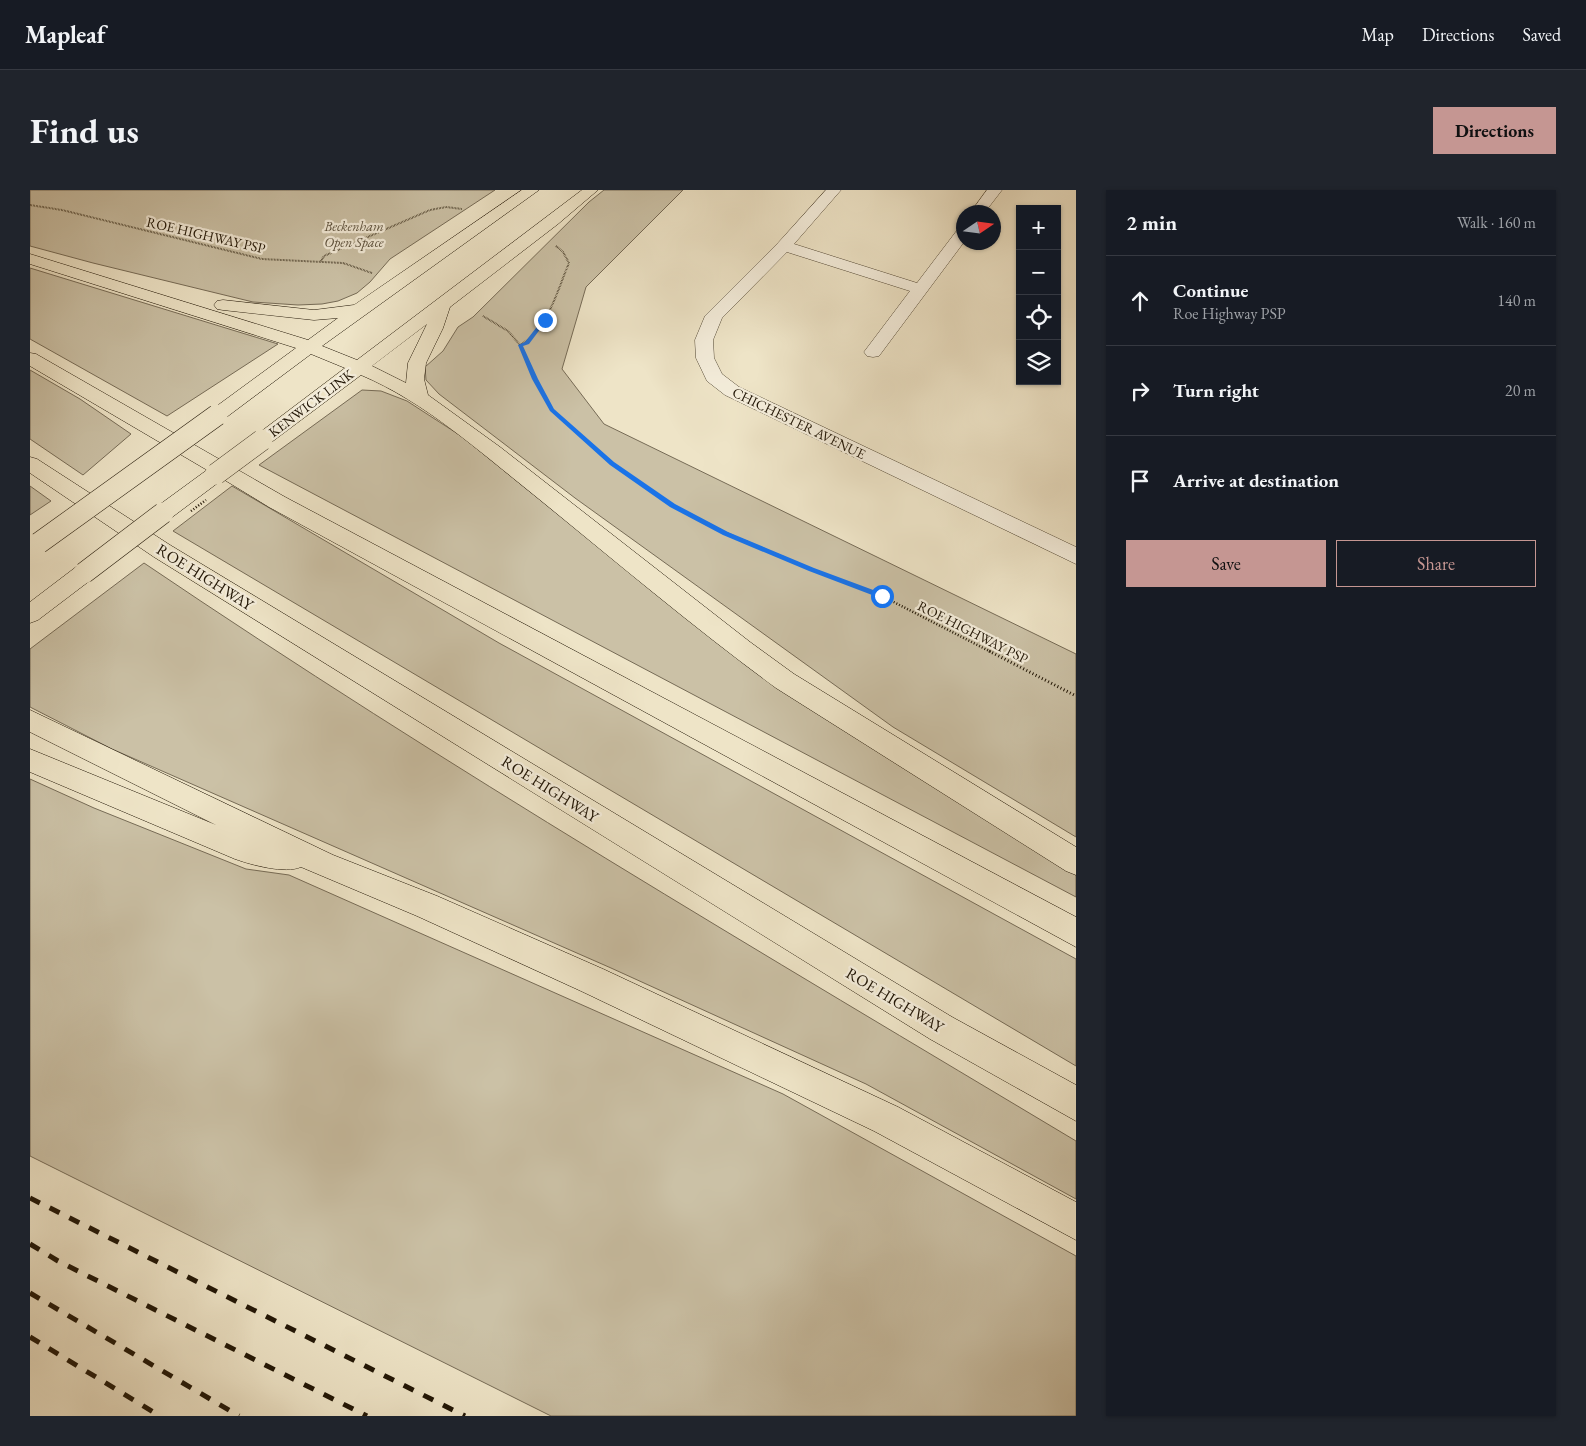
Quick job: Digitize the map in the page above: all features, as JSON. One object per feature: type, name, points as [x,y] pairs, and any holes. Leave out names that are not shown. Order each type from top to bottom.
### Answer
[{"type":"highway","points":[[35,546],[359,310],[532,190]]},
{"type":"highway","name":"KENWICK LINK","points":[[30,614],[360,367],[591,190]]},
{"type":"highway","points":[[30,259],[311,346],[360,367],[420,398],[493,452],[741,649],[785,681],[1076,862]]},
{"type":"highway","points":[[179,305],[227,305],[314,315],[359,310]]},
{"type":"highway","points":[[420,398],[414,385],[414,371],[434,329],[442,305]]},
{"type":"highway","points":[[30,358],[277,502],[1076,933]]},
{"type":"highway","name":"ROE HIGHWAY","points":[[30,464],[162,551],[940,1028],[1076,1104]]},
{"type":"highway","points":[[30,720],[323,864],[427,906],[592,980],[886,1119],[1076,1222]]},
{"type":"highway","points":[[30,760],[244,850],[323,864]]},
{"type":"street","name":"CHICHESTER AVENUE","points":[[834,190],[784,246],[714,316],[704,340],[705,358],[714,377],[732,391],[1076,556]]},
{"type":"street","points":[[983,205],[995,190]]},
{"type":"street","points":[[873,352],[956,242]]},
{"type":"street","points":[[784,246],[920,289]]},
{"type":"path","name":"ROE HIGHWAY PSP","points":[[30,205],[62,210],[170,238],[262,258],[343,263],[377,275]]},
{"type":"path","points":[[321,261],[324,256],[430,210],[446,207],[464,210]]},
{"type":"path","points":[[520,345],[527,343],[545,320],[569,263],[563,252],[551,244]]},
{"type":"path","name":"ROE HIGHWAY PSP","points":[[483,316],[508,331],[520,345],[535,379],[552,410],[612,463],[672,505],[726,533],[811,570],[882,596],[1076,696]]},
{"type":"green space","name":"Beckenham Open Space","points":[[30,190],[495,190],[390,259],[370,282],[357,293],[338,301],[298,305],[253,302],[30,246]]},
{"type":"green space","points":[[604,190],[683,190],[586,287],[562,369],[604,424],[1076,654],[1076,837],[893,727],[575,498],[439,394],[426,380],[425,367],[443,351],[458,327],[473,317],[589,202]]},
{"type":"green space","points":[[30,268],[278,344],[167,416],[30,339]]},
{"type":"green space","points":[[30,370],[80,399],[131,434],[83,475],[30,439]]},
{"type":"green space","points":[[362,390],[381,391],[407,401],[461,436],[595,544],[1076,875],[1076,897],[259,465]]},
{"type":"green space","points":[[30,486],[51,501],[30,515]]},
{"type":"green space","points":[[232,486],[499,643],[1076,959],[1076,1066],[173,531]]},
{"type":"green space","points":[[144,563],[258,639],[489,786],[723,930],[1076,1141],[1076,1199],[866,1084],[611,968],[112,749],[30,707],[30,649]]},
{"type":"green space","points":[[30,779],[94,808],[246,869],[289,875],[783,1094],[1076,1256],[1076,1416],[551,1416],[30,1156]]},
{"type":"railway","points":[[30,1198],[465,1416]]},
{"type":"railway","points":[[30,1244],[58,1261],[367,1416]]},
{"type":"railway","points":[[30,1293],[239,1416]]},
{"type":"railway","points":[[30,1337],[160,1416]]},
{"type":"route","points":[[545,320],[527,343],[520,345],[535,379],[552,410],[612,463],[672,505],[726,533],[811,570],[882,596]]}]
